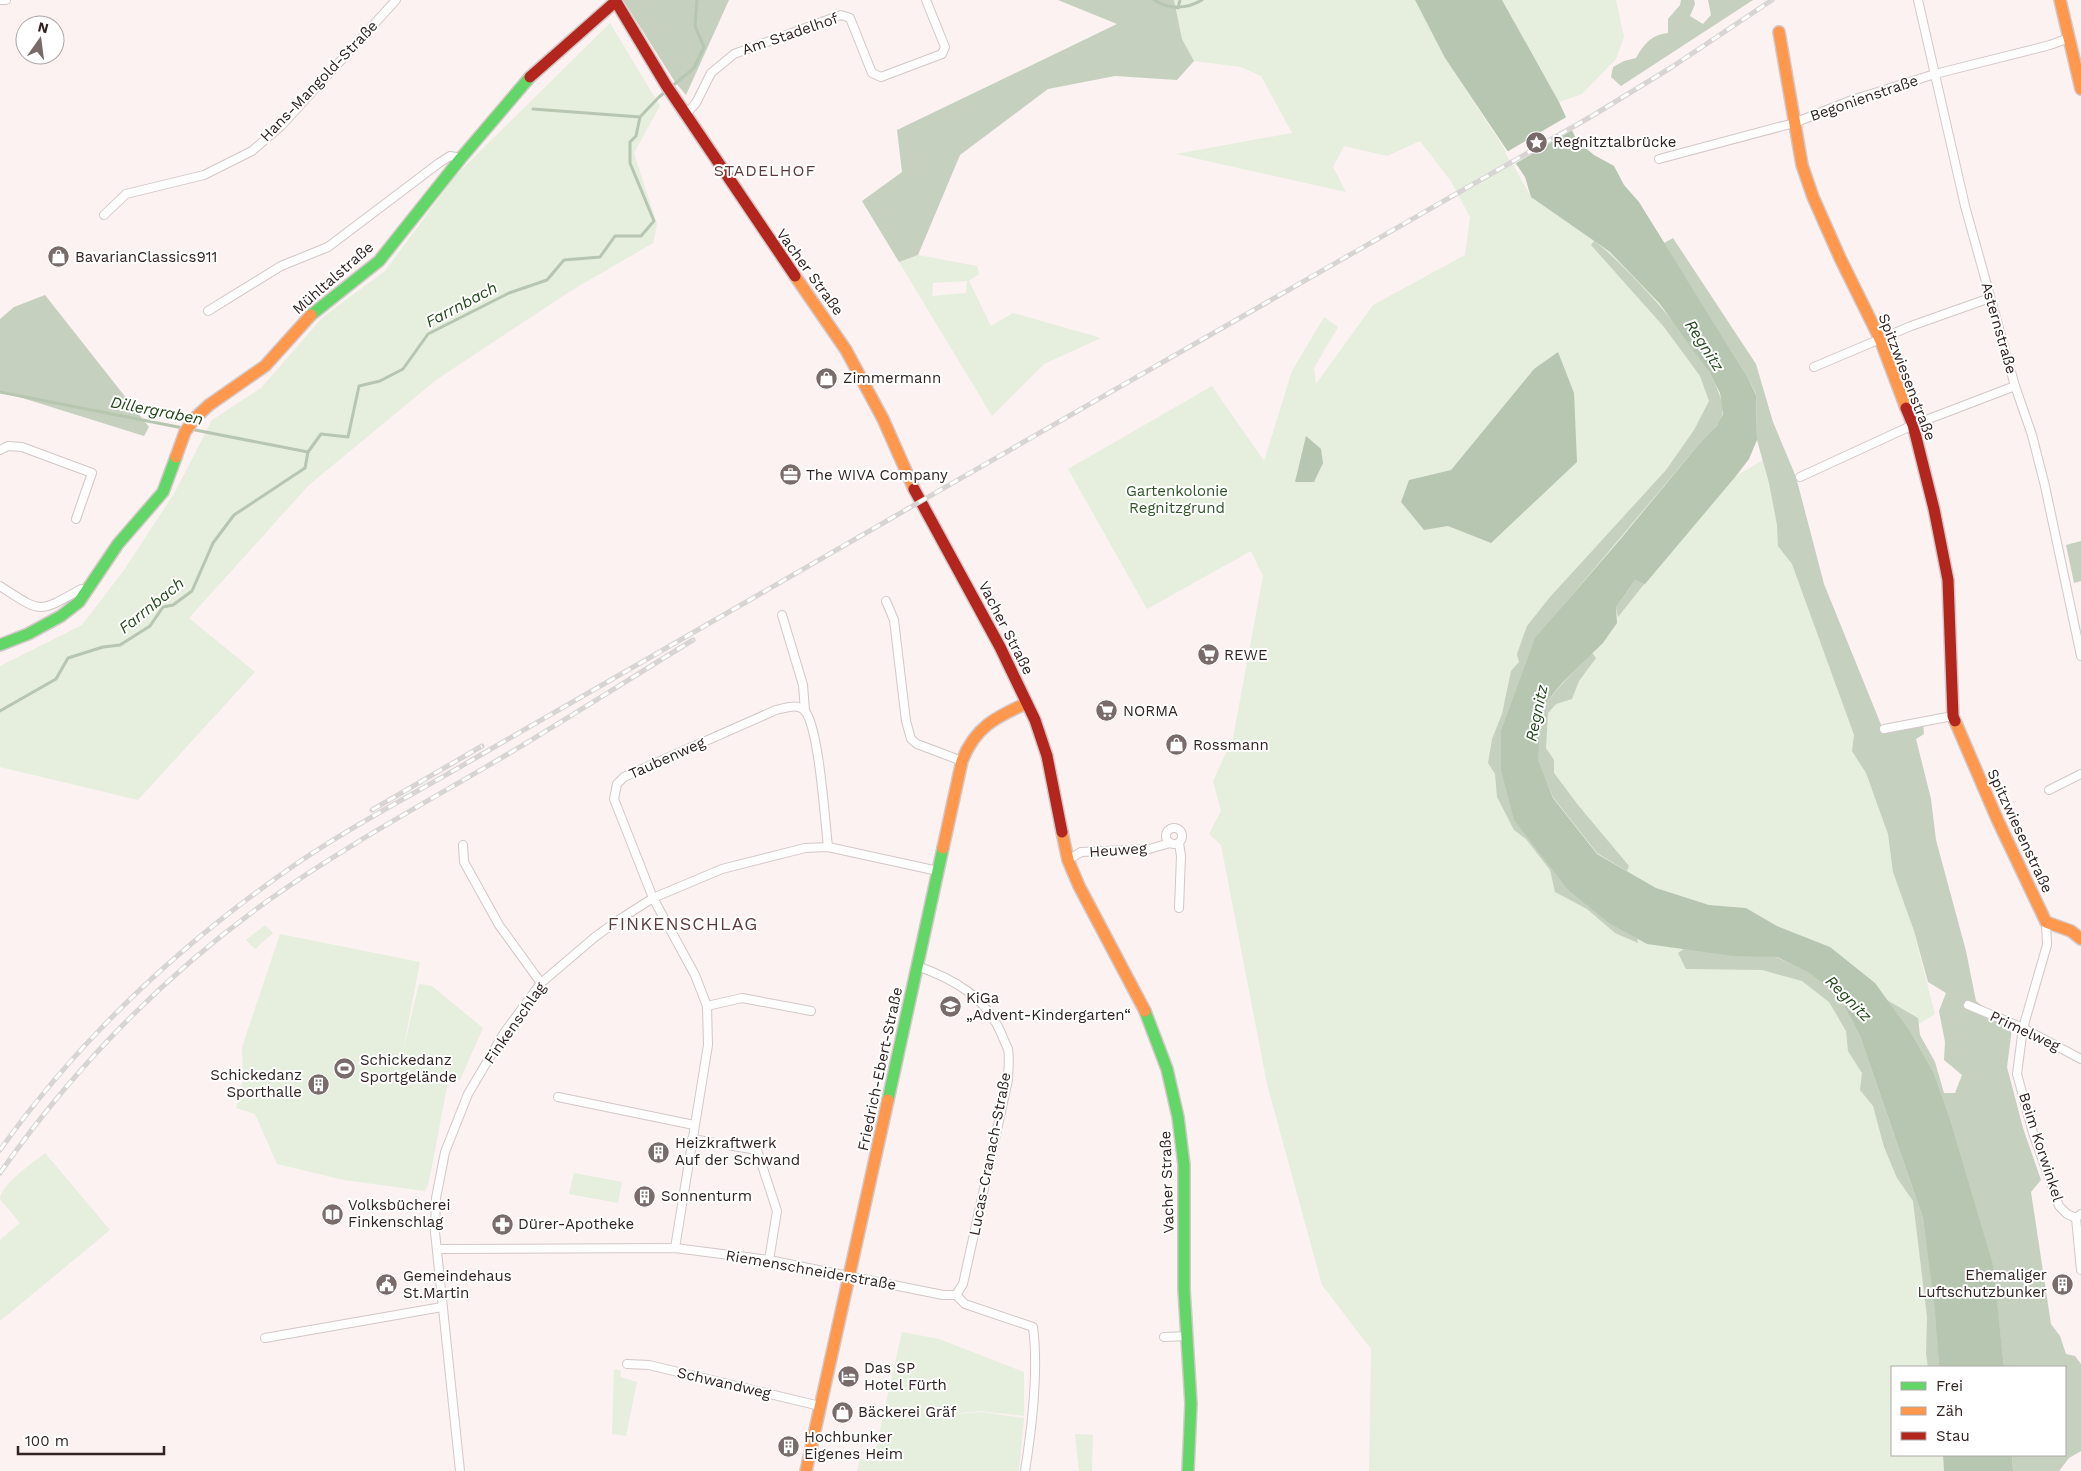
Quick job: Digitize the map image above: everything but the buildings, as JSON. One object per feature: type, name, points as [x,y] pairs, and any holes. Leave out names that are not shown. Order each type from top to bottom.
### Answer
[{"type":"street","points":[[0,0],[6,0]]},
{"type":"street","name":"Hans-Mangold-Straße","points":[[104,215],[126,194],[204,175],[252,151],[282,125],[396,0]]},
{"type":"street","name":"Am Stadelhof","points":[[686,114],[696,103],[711,73],[734,54],[841,14],[850,18],[872,73],[881,77],[942,54],[945,47],[926,0]]},
{"type":"street","name":"Asternstraße","points":[[1918,0],[1965,206],[2015,386],[2032,435],[2045,486],[2081,656]]},
{"type":"street","points":[[2060,0],[2069,38],[2077,56],[2081,89]]},
{"type":"street","name":"Vacher Straße","points":[[615,1],[666,85],[765,234],[846,350],[883,419],[911,483],[995,638],[1035,720],[1047,756],[1068,860],[1079,886],[1147,1015],[1158,1043],[1178,1117],[1184,1165],[1184,1280],[1191,1421],[1188,1471]]},
{"type":"street","name":"Mühltalstraße","points":[[0,645],[28,634],[61,616],[79,602],[118,544],[163,492],[185,432],[195,418],[209,405],[265,366],[312,314],[379,261],[461,158],[535,72],[615,1]]},
{"type":"street","name":"Spitzwiesenstraße","points":[[1779,32],[1802,165],[1813,197],[1840,258],[1880,339],[1913,425],[1934,510],[1948,580],[1953,716],[1998,821],[2046,922]]},
{"type":"street","name":"Begonienstraße","points":[[1660,159],[1794,122],[1852,100],[1935,74],[2050,45],[2069,38]]},
{"type":"street","name":"Mühltalstraße","points":[[208,311],[281,266],[328,247],[450,156],[461,158]]},
{"type":"street","points":[[1814,367],[1910,326],[1990,298]]},
{"type":"street","points":[[1800,477],[1913,425],[2015,386]]},
{"type":"street","points":[[0,450],[8,446],[22,447],[92,473],[76,519]]},
{"type":"street","points":[[0,586],[38,608],[53,605],[81,588],[88,591]]},
{"type":"street","points":[[886,601],[894,620],[906,721],[911,739],[917,744],[962,761]]},
{"type":"street","points":[[782,614],[803,685],[805,711],[811,723],[820,768],[828,847]]},
{"type":"street","name":"Friedrich-Ebert-Straße","points":[[806,1471],[962,761],[970,741],[983,726],[1027,703]]},
{"type":"street","name":"Taubenweg","points":[[653,898],[614,799],[617,784],[624,777],[776,710],[788,707],[800,708],[805,711]]},
{"type":"street","points":[[1884,729],[1953,716]]},
{"type":"street","points":[[2049,790],[2081,774]]},
{"type":"street","name":"Heuweg","points":[[1170,843],[1166,839],[1166,833],[1170,829],[1176,828],[1182,832],[1183,838],[1179,843],[1181,856],[1179,908]]},
{"type":"street","name":"Heuweg","points":[[1068,860],[1081,852],[1149,848],[1179,843]]},
{"type":"street","points":[[463,845],[464,862],[499,925],[541,982]]},
{"type":"street","name":"Finkenschlag","points":[[460,1471],[435,1232],[436,1198],[445,1152],[468,1094],[504,1033],[541,982],[595,937],[653,898],[722,869],[805,848],[828,847],[938,871]]},
{"type":"street","points":[[653,898],[694,976],[707,1006],[708,1045],[675,1248]]},
{"type":"street","points":[[2046,922],[2071,931],[2081,938]]},
{"type":"street","name":"Beim Korwinkel","points":[[2046,922],[2047,946],[2023,1028],[2017,1074],[2033,1133],[2059,1206],[2066,1214],[2078,1216]]},
{"type":"street","name":"Lucas-Cranach-Straße","points":[[917,966],[943,975],[964,987],[974,996],[988,1010],[1008,1049],[1008,1080],[963,1284],[956,1295]]},
{"type":"street","points":[[707,1006],[742,998],[812,1011]]},
{"type":"street","name":"Primelweg","points":[[1968,1005],[2023,1028],[2081,1059]]},
{"type":"street","points":[[558,1097],[694,1125]]},
{"type":"street","points":[[692,1139],[757,1150],[776,1211],[769,1260]]},
{"type":"street","points":[[2078,1216],[2081,1270]]},
{"type":"street","name":"Riemenschneiderstraße","points":[[437,1249],[675,1248],[769,1260],[943,1295],[956,1295],[965,1304],[1033,1328],[1034,1375],[1030,1440],[1025,1471]]},
{"type":"street","points":[[265,1338],[442,1307]]},
{"type":"street","points":[[1164,1337],[1187,1336]]},
{"type":"street","name":"Schwandweg","points":[[627,1364],[649,1365],[820,1406]]},
{"type":"green space","name":"Gartenkolonie Regnitzgrund","points":[[1174,0],[1415,0],[1445,58],[1502,145],[1531,197],[1610,252],[1660,304],[1709,372],[1723,414],[1717,426],[1699,444],[1618,542],[1501,730],[1570,891],[1582,901],[1733,956],[1808,972],[1838,994],[1860,1036],[1923,1218],[1935,1310],[1939,1366],[1891,1366],[1891,1456],[1943,1456],[1944,1471],[1369,1471],[1371,1349],[1322,1285],[1267,1084],[1221,845],[1209,834],[1221,811],[1213,781],[1233,738],[1263,576],[1251,551],[1147,609],[1068,469],[1212,386],[1264,461],[1292,371],[1324,317],[1338,327],[1314,368],[1316,384],[1373,305],[1465,255],[1470,217],[1450,180],[1420,141],[1387,156],[1344,146],[1333,167],[1346,192],[1176,154],[1292,133],[1261,76],[1241,67],[1194,61],[1182,39]],"holes":[[[1534,369],[1491,543],[1448,526],[1424,530],[1401,502],[1409,480],[1451,470]]]},
{"type":"green space","points":[[1502,0],[1616,0],[1624,37],[1616,59],[1582,94],[1559,102]]},
{"type":"green space","points":[[610,23],[660,106],[634,153],[657,224],[653,243],[569,292],[436,380],[309,485],[189,618],[255,672],[138,800],[0,767],[0,666],[82,625],[124,570],[175,492],[212,420],[261,388],[323,317],[385,271],[456,175]]},
{"type":"green space","points":[[918,255],[977,266],[979,274],[969,281],[991,326],[1013,313],[1101,338],[1044,364],[992,416],[899,262]],"holes":[[[967,281],[966,293],[932,296],[933,283]]]},
{"type":"green space","points":[[1770,456],[1816,628],[1888,831],[1935,1014],[1909,1030],[1830,947],[1777,926],[1746,908],[1709,905],[1656,888],[1597,854],[1553,798],[1538,760],[1541,709],[1562,683],[1603,643],[1617,623],[1616,607],[1635,580],[1645,583],[1736,476]]},
{"type":"green space","points":[[265,925],[273,933],[255,949],[246,940]]},
{"type":"green space","name":"Schickedanz Sportgelände","points":[[280,934],[420,962],[403,1051],[419,984],[432,986],[483,1028],[460,1080],[451,1077],[445,1060],[415,1054],[445,1061],[449,1076],[428,1185],[425,1191],[344,1180],[277,1164],[255,1114],[236,1108],[243,1080],[242,1047]]},
{"type":"green space","points":[[45,1153],[110,1230],[0,1321],[0,1240],[20,1223],[0,1199],[2,1193],[12,1180]]},
{"type":"green space","points":[[574,1173],[622,1182],[618,1203],[569,1194]]},
{"type":"green space","points":[[902,1332],[939,1339],[1024,1372],[1024,1416],[980,1411],[935,1416],[981,1412],[1024,1418],[1019,1471],[857,1471],[860,1459],[873,1461]]},
{"type":"green space","points":[[614,1369],[621,1371],[620,1377],[637,1382],[626,1436],[612,1434]]},
{"type":"green space","points":[[1075,1434],[1093,1435],[1092,1471],[1079,1471]]},
{"type":"shaded area","points":[[623,0],[729,0],[686,95],[675,82]]},
{"type":"shaded area","points":[[1058,0],[1174,0],[1182,39],[1194,61],[1177,80],[1115,76],[1048,89],[960,155],[918,255],[899,262],[862,201],[902,172],[897,130],[1117,24]]},
{"type":"shaded area","points":[[1681,0],[1694,0],[1695,4],[1690,16],[1703,24],[1711,15],[1708,0],[1753,0],[1621,86],[1611,77],[1613,67],[1624,61],[1636,58],[1649,41],[1657,36],[1668,33],[1668,19],[1680,5]]},
{"type":"shaded area","points":[[1673,238],[1756,364],[1773,422],[1796,477],[1824,584],[1884,732],[1923,723],[1924,734],[1916,739],[1931,799],[1936,840],[1966,951],[1976,1001],[2012,1028],[2007,1067],[2023,1128],[2041,1180],[2031,1192],[2051,1324],[2060,1336],[2066,1354],[2075,1356],[2081,1364],[2081,1451],[2069,1458],[2059,1471],[2013,1471],[2012,1456],[2066,1456],[2066,1366],[2004,1366],[1992,1264],[1949,1119],[1932,1072],[1908,1030],[1887,1000],[1918,1018],[1920,1035],[1935,1062],[1944,1093],[1955,1093],[1962,1075],[1944,1060],[1945,1042],[1939,1011],[1946,993],[1928,982],[1914,931],[1893,872],[1888,834],[1866,773],[1852,751],[1854,735],[1792,564],[1778,546],[1777,525],[1769,483],[1757,440],[1756,394],[1664,243]]},
{"type":"shaded area","points":[[1594,241],[1609,253],[1651,296],[1694,349],[1711,375],[1721,398],[1722,415],[1716,427],[1699,444],[1535,639],[1501,730],[1569,891],[1610,923],[1637,938],[1638,943],[1615,933],[1587,909],[1555,892],[1550,870],[1526,839],[1514,830],[1497,797],[1495,774],[1488,763],[1492,739],[1502,714],[1511,671],[1519,662],[1517,654],[1527,626],[1550,597],[1666,470],[1694,430],[1709,401],[1700,376],[1664,327],[1591,245]]},
{"type":"shaded area","points":[[45,295],[149,427],[144,436],[0,391],[0,319],[14,307]]},
{"type":"shaded area","points":[[2081,541],[2081,581],[2074,583],[2066,545]]},
{"type":"shaded area","points":[[1635,580],[1645,583],[1618,617],[1616,607]]},
{"type":"shaded area","points":[[1592,653],[1596,658],[1579,681],[1572,699],[1556,704],[1548,713],[1546,748],[1554,760],[1554,773],[1629,866],[1627,871],[1597,853],[1553,797],[1537,760],[1541,709]]},
{"type":"shaded area","points":[[1684,949],[1776,957],[1808,971],[1838,994],[1860,1036],[1923,1218],[1936,1309],[1939,1366],[1928,1366],[1926,1354],[1927,1317],[1913,1201],[1897,1178],[1884,1147],[1873,1106],[1860,1090],[1862,1073],[1848,1051],[1846,1031],[1829,1002],[1802,981],[1762,970],[1686,969],[1678,953]]},
{"type":"water","name":"Regnitz","points":[[1415,0],[1502,0],[1559,102],[1577,141],[1594,155],[1614,166],[1624,185],[1639,202],[1748,378],[1756,395],[1757,440],[1749,459],[1645,584],[1635,580],[1616,607],[1617,623],[1603,643],[1562,683],[1541,709],[1538,760],[1553,798],[1597,854],[1656,888],[1709,905],[1746,908],[1777,926],[1830,947],[1875,983],[1909,1030],[1933,1072],[1950,1120],[1993,1265],[2004,1366],[1939,1366],[1935,1310],[1923,1218],[1860,1036],[1838,994],[1808,972],[1777,957],[1733,956],[1647,944],[1609,923],[1569,891],[1514,820],[1501,770],[1501,730],[1535,638],[1699,444],[1717,426],[1723,414],[1720,393],[1709,372],[1660,304],[1610,252],[1531,197],[1525,177],[1445,58]]},
{"type":"water","points":[[1558,352],[1574,393],[1577,462],[1491,543],[1448,526],[1424,530],[1401,502],[1409,480],[1451,470],[1534,369]]},
{"type":"water","points":[[1306,436],[1321,449],[1323,463],[1314,482],[1295,482]]},
{"type":"water","points":[[1943,1456],[2012,1456],[2013,1471],[1944,1471]]},
{"type":"pier","points":[[1568,116],[1574,129],[1513,165],[1505,153]]},
{"type":"waterway","name":"Farrnbach","points":[[0,711],[56,679],[68,658],[103,647],[120,645],[150,626],[163,607],[173,605],[192,591],[213,543],[234,515],[305,468],[308,452],[321,434],[348,437],[359,386],[380,381],[403,369],[428,334],[509,293],[547,280],[564,260],[600,257],[615,236],[641,236],[654,221],[630,163],[630,142],[636,136],[640,117],[659,97],[694,68],[704,47],[695,26],[697,0]]},
{"type":"waterway","name":"Farrnbach","points":[[1154,0],[1172,7],[1184,7],[1202,0]]},
{"type":"waterway","name":"Farrnbach","points":[[1178,8],[1180,0]]},
{"type":"waterway","points":[[533,109],[640,117]]},
{"type":"waterway","name":"Dillergraben","points":[[0,392],[183,428]]},
{"type":"waterway","name":"Dillergraben","points":[[190,429],[308,452]]},
{"type":"railway","points":[[0,1150],[61,1073],[93,1036],[128,1001],[239,905],[327,844],[1592,116],[1672,67],[1772,0]]},
{"type":"railway","points":[[0,1173],[58,1097],[89,1061],[156,993],[228,931],[266,902],[325,862],[531,740],[693,640]]},
{"type":"railway","points":[[372,810],[482,746]]},
{"type":"traffic: fast","points":[[311,315],[379,261],[461,158],[530,77]]},
{"type":"traffic: fast","points":[[0,645],[28,634],[61,616],[79,602],[118,544],[163,492],[176,457]]},
{"type":"traffic: fast","points":[[888,1100],[943,848]]},
{"type":"traffic: fast","points":[[1145,1011],[1167,1069],[1178,1117],[1184,1165],[1184,1289],[1191,1404],[1188,1471]]},
{"type":"traffic: slow","points":[[2060,0],[2081,89]]},
{"type":"traffic: slow","points":[[1779,32],[1802,165],[1813,197],[1840,258],[1880,339],[1906,408]]},
{"type":"traffic: slow","points":[[795,276],[846,350],[883,419],[914,489]]},
{"type":"traffic: slow","points":[[176,457],[185,432],[195,418],[209,405],[265,366],[311,315]]},
{"type":"traffic: slow","points":[[943,848],[962,761],[967,749],[980,731],[988,724],[1027,703]]},
{"type":"traffic: slow","points":[[1955,721],[1998,821],[2046,922],[2071,931],[2081,939]]},
{"type":"traffic: slow","points":[[1062,832],[1068,860],[1079,886],[1145,1011]]},
{"type":"traffic: slow","points":[[806,1471],[888,1100]]},
{"type":"traffic: jam","points":[[615,0],[666,85],[795,276]]},
{"type":"traffic: jam","points":[[530,77],[615,2]]},
{"type":"traffic: jam","points":[[1906,408],[1913,425],[1934,509],[1948,580],[1953,716],[1955,721]]},
{"type":"traffic: jam","points":[[914,489],[1000,647],[1035,720],[1047,756],[1062,832]]},
{"type":"place","name":"Regnitztalbrücke","points":[[1537,142]]},
{"type":"place","name":"BavarianClassics911","points":[[59,257]]},
{"type":"place","name":"Zimmermann","points":[[827,378]]},
{"type":"place","name":"The WIVA Company","points":[[790,475]]},
{"type":"place","name":"REWE","points":[[1208,655]]},
{"type":"place","name":"NORMA","points":[[1107,711]]},
{"type":"place","name":"Rossmann","points":[[1177,745]]},
{"type":"place","name":"KiGa „Advent-Kindergarten“","points":[[950,1007]]},
{"type":"place","name":"Schickedanz Sportgelände","points":[[344,1069]]},
{"type":"place","name":"Schickedanz Sporthalle","points":[[318,1084]]},
{"type":"place","name":"Heizkraftwerk Auf der Schwand","points":[[659,1152]]},
{"type":"place","name":"Sonnenturm","points":[[645,1196]]},
{"type":"place","name":"Volksbücherei Finkenschlag","points":[[332,1214]]},
{"type":"place","name":"Dürer-Apotheke","points":[[502,1224]]},
{"type":"place","name":"Ehemaliger Luftschutzbunker","points":[[2063,1284]]},
{"type":"place","name":"Gemeindehaus St.Martin","points":[[387,1285]]},
{"type":"place","name":"Das SP Hotel Fürth","points":[[848,1377]]},
{"type":"place","name":"Bäckerei Gräf","points":[[842,1412]]},
{"type":"place","name":"Hochbunker Eigenes Heim","points":[[788,1446]]},
{"type":"district","name":"STADELHOF","points":[[765,170]]},
{"type":"district","name":"FINKENSCHLAG","points":[[683,924]]}]
